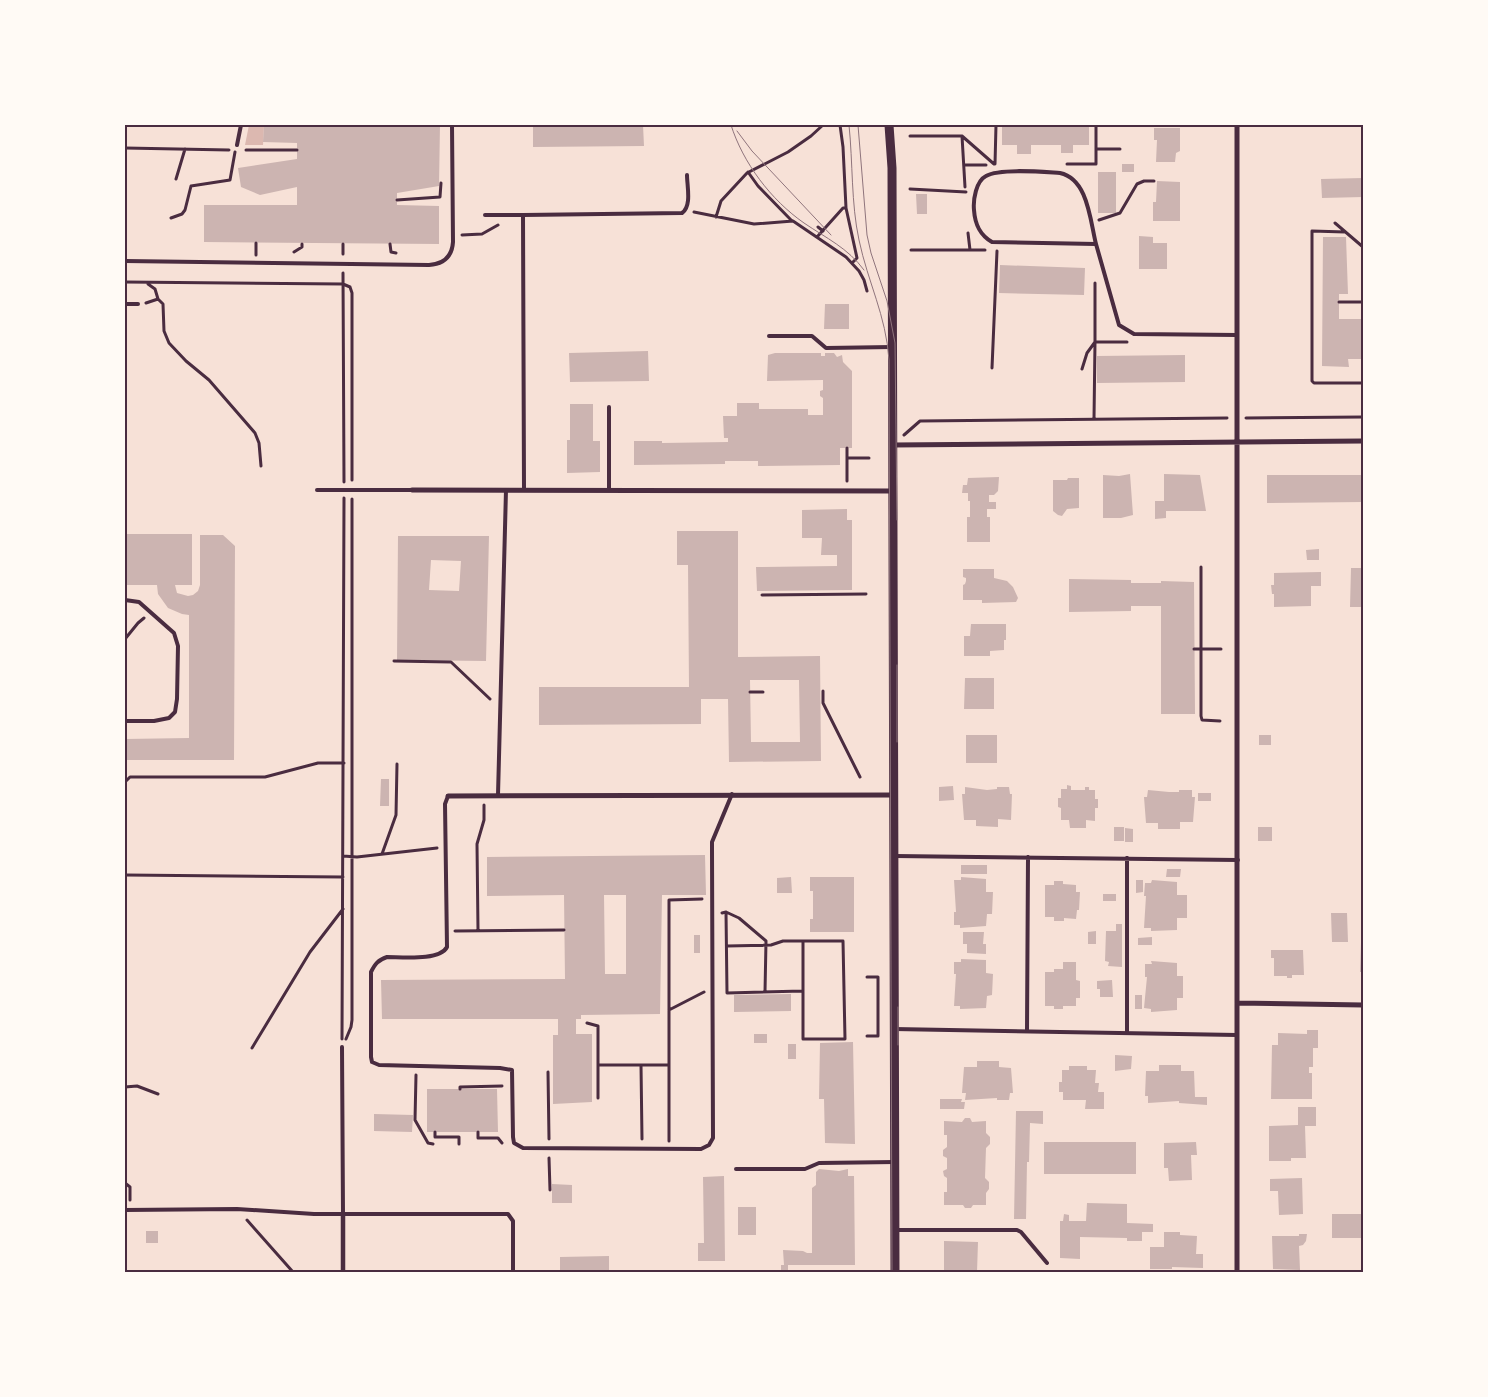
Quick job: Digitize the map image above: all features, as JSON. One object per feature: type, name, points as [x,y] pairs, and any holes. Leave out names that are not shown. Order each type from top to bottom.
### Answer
[{"type":"street","points":[[889,125],[892,168],[895,1272]]},
{"type":"street","points":[[1237,125],[1237,1272]]},
{"type":"street","points":[[893,445],[1363,441]]},
{"type":"street","points":[[412,490],[893,490]]},
{"type":"street","points":[[448,796],[498,794],[894,795]]},
{"type":"street","points":[[1237,1003],[1363,1005]]},
{"type":"street","points":[[343,1214],[343,1272]]},
{"type":"lane","points":[[237,144],[241,125]]},
{"type":"lane","points":[[125,261],[436,265],[444,261],[451,253],[454,235],[452,125]]},
{"type":"lane","points":[[1096,244],[992,242],[984,238],[978,230],[974,210],[975,194],[982,179],[988,175],[1003,172],[1060,172],[1074,179],[1083,193],[1119,325],[1126,331],[1134,334],[1237,335]]},
{"type":"lane","points":[[485,215],[678,213],[686,210],[688,205],[687,175]]},
{"type":"lane","points":[[523,215],[524,490]]},
{"type":"lane","points":[[125,304],[138,304]]},
{"type":"lane","points":[[769,336],[812,336],[826,348],[892,347]]},
{"type":"lane","points":[[609,408],[609,490]]},
{"type":"lane","points":[[317,490],[412,490]]},
{"type":"lane","points":[[498,794],[506,490]]},
{"type":"lane","points":[[125,600],[139,602],[174,633],[178,646],[177,699],[174,712],[169,718],[154,721],[125,721]]},
{"type":"lane","points":[[448,796],[445,804],[448,947],[441,954],[433,956],[387,957],[374,965],[371,972],[372,1062],[379,1065],[416,1067],[509,1068],[513,1074],[514,1143],[523,1148],[701,1149],[709,1145],[713,1138],[712,842],[732,794]]},
{"type":"lane","points":[[894,856],[1238,860]]},
{"type":"lane","points":[[1027,1030],[1028,857]]},
{"type":"lane","points":[[1127,858],[1127,1032]]},
{"type":"lane","points":[[894,1029],[1237,1035]]},
{"type":"lane","points":[[342,1048],[343,1214]]},
{"type":"lane","points":[[736,1169],[805,1169],[819,1163],[895,1162]]},
{"type":"lane","points":[[125,1210],[237,1209],[314,1214],[508,1214],[513,1220],[513,1272]]},
{"type":"lane","points":[[895,1230],[1017,1230],[1021,1232],[1047,1263]]},
{"type":"path","points":[[716,217],[721,201],[748,172],[788,152],[823,125]]},
{"type":"path","points":[[840,125],[846,208],[858,258],[852,263]]},
{"type":"path","points":[[994,165],[996,125]]},
{"type":"path","points":[[910,136],[962,136],[1003,172]]},
{"type":"path","points":[[171,218],[182,214],[185,210],[191,186],[230,180],[237,144]]},
{"type":"path","points":[[125,148],[297,150]]},
{"type":"path","points":[[1096,148],[1120,149]]},
{"type":"path","points":[[176,179],[185,149]]},
{"type":"path","points":[[748,172],[758,186],[793,221],[836,249],[852,263],[864,280],[868,291]]},
{"type":"path","points":[[397,200],[440,197],[441,177]]},
{"type":"path","points":[[1090,223],[1120,213],[1137,184],[1154,180]]},
{"type":"path","points":[[910,189],[966,192]]},
{"type":"path","points":[[817,237],[843,208],[846,208]]},
{"type":"path","points":[[686,210],[754,224],[793,221]]},
{"type":"path","points":[[454,235],[482,234],[501,223],[506,215]]},
{"type":"path","points":[[1335,223],[1363,247]]},
{"type":"path","points":[[818,227],[823,231]]},
{"type":"path","points":[[1345,232],[1312,232],[1312,381],[1314,383],[1363,383]]},
{"type":"path","points":[[295,252],[302,248],[302,244]]},
{"type":"path","points":[[390,244],[391,252],[400,253]]},
{"type":"path","points":[[911,250],[998,250],[992,368]]},
{"type":"path","points":[[342,1048],[344,763],[343,264]]},
{"type":"path","points":[[1094,419],[1095,276]]},
{"type":"path","points":[[125,282],[343,284],[350,287],[352,293],[352,1020],[349,1034],[342,1048]]},
{"type":"path","points":[[147,283],[155,289],[158,299],[163,304],[164,331],[169,343],[209,380],[254,433],[259,443],[262,466]]},
{"type":"path","points":[[1339,302],[1363,302]]},
{"type":"path","points":[[1095,342],[1133,342]]},
{"type":"path","points":[[1082,369],[1087,353],[1095,342]]},
{"type":"path","points":[[1246,418],[1363,417]]},
{"type":"path","points":[[920,421],[1228,418]]},
{"type":"path","points":[[847,481],[848,448]]},
{"type":"path","points":[[847,458],[869,458]]},
{"type":"path","points":[[1200,567],[1201,716],[1202,720],[1220,721]]},
{"type":"path","points":[[762,595],[866,594]]},
{"type":"path","points":[[1194,649],[1221,649]]},
{"type":"path","points":[[394,661],[451,662],[500,707]]},
{"type":"path","points":[[823,691],[823,703],[860,777]]},
{"type":"path","points":[[750,692],[763,692]]},
{"type":"path","points":[[125,782],[130,777],[265,777],[318,763],[344,763]]},
{"type":"path","points":[[382,854],[396,815],[397,764]]},
{"type":"path","points":[[478,930],[477,844],[484,820],[484,795]]},
{"type":"path","points":[[343,856],[352,857],[434,849],[446,846]]},
{"type":"path","points":[[125,875],[343,877]]},
{"type":"path","points":[[669,1149],[669,900],[711,898]]},
{"type":"path","points":[[252,1048],[310,952],[343,908]]},
{"type":"path","points":[[711,913],[726,912],[739,918],[766,941],[766,992]]},
{"type":"path","points":[[726,912],[727,993],[803,991]]},
{"type":"path","points":[[447,931],[564,930]]},
{"type":"path","points":[[726,946],[771,945],[783,941],[803,941],[844,941],[845,1039],[803,1039],[803,941]]},
{"type":"path","points":[[867,977],[878,977],[878,1036],[867,1036]]},
{"type":"path","points":[[669,1010],[712,987]]},
{"type":"path","points":[[587,1023],[598,1026],[598,1098]]},
{"type":"path","points":[[598,1065],[669,1065]]},
{"type":"path","points":[[641,1065],[642,1149]]},
{"type":"path","points":[[416,1067],[415,1120],[428,1143],[433,1144]]},
{"type":"path","points":[[548,1072],[550,1190]]},
{"type":"path","points":[[125,1086],[137,1086],[158,1094]]},
{"type":"path","points":[[460,1089],[460,1087],[513,1086]]},
{"type":"path","points":[[125,1123],[125,1177]]},
{"type":"path","points":[[435,1132],[435,1138],[459,1137],[459,1144]]},
{"type":"path","points":[[478,1132],[478,1138],[498,1138],[502,1143]]},
{"type":"path","points":[[125,1183],[130,1187],[129,1206]]},
{"type":"path","points":[[237,1209],[293,1272]]},
{"type":"shaded area","points":[[249,125],[264,125],[263,145],[245,145]]},
{"type":"building","points":[[264,125],[440,125],[439,186],[397,193],[397,205],[439,206],[439,244],[204,242],[204,205],[297,205],[297,187],[260,195],[241,187],[238,168],[297,159],[297,143],[263,142]]},
{"type":"building","points":[[533,125],[643,125],[644,146],[533,147]]},
{"type":"building","points":[[1002,125],[1089,125],[1089,145],[1073,145],[1073,153],[1061,153],[1061,145],[1031,145],[1031,154],[1017,154],[1017,145],[1002,145]]},
{"type":"building","points":[[1154,128],[1180,128],[1180,151],[1176,153],[1175,162],[1156,162],[1157,140],[1154,140]]},
{"type":"building","points":[[1122,164],[1134,164],[1134,172],[1122,172]]},
{"type":"building","points":[[1098,172],[1116,172],[1116,213],[1098,213]]},
{"type":"building","points":[[1363,178],[1363,197],[1322,198],[1321,179]]},
{"type":"building","points":[[1157,181],[1180,182],[1180,221],[1153,221],[1153,202],[1156,202]]},
{"type":"building","points":[[916,194],[927,194],[927,214],[917,214]]},
{"type":"building","points":[[1139,236],[1153,237],[1153,243],[1167,243],[1167,269],[1139,269]]},
{"type":"building","points":[[1323,237],[1346,237],[1348,294],[1339,294],[1339,319],[1363,319],[1363,359],[1348,359],[1349,367],[1322,366]]},
{"type":"building","points":[[1000,265],[1085,268],[1084,295],[999,293]]},
{"type":"building","points":[[825,304],[849,304],[849,329],[824,329]]},
{"type":"building","points":[[648,351],[649,381],[570,382],[569,353]]},
{"type":"building","points":[[775,353],[821,353],[821,356],[825,356],[825,353],[834,353],[837,357],[842,355],[843,362],[852,371],[852,448],[840,448],[840,465],[758,466],[758,461],[725,461],[725,464],[634,465],[634,441],[662,441],[662,443],[728,442],[728,438],[724,438],[723,416],[737,416],[737,403],[759,403],[759,409],[808,409],[808,415],[823,415],[823,398],[820,396],[820,391],[823,390],[823,380],[767,381],[768,355]]},
{"type":"building","points":[[1185,355],[1185,382],[1097,383],[1097,356]]},
{"type":"building","points":[[570,404],[593,404],[593,441],[600,441],[600,472],[567,473],[567,440],[570,440]]},
{"type":"building","points":[[1130,474],[1133,515],[1121,518],[1103,518],[1103,475],[1119,476]]},
{"type":"building","points":[[1164,474],[1200,475],[1206,511],[1166,511],[1166,518],[1155,519],[1155,501],[1164,501]]},
{"type":"building","points":[[1267,475],[1363,475],[1363,502],[1267,503]]},
{"type":"building","points":[[999,477],[998,491],[994,495],[989,495],[989,502],[996,502],[996,509],[987,509],[987,517],[990,517],[990,542],[967,542],[967,517],[970,517],[970,501],[968,501],[968,493],[962,493],[963,485],[967,485],[968,478]]},
{"type":"building","points":[[1068,478],[1079,478],[1079,508],[1067,509],[1062,516],[1053,511],[1053,480],[1067,480]]},
{"type":"building","points":[[847,509],[847,520],[852,520],[852,590],[757,591],[756,567],[837,566],[837,555],[821,555],[822,538],[802,538],[802,510]]},
{"type":"building","points":[[677,531],[738,531],[738,657],[820,656],[821,761],[729,762],[728,699],[701,699],[701,724],[539,725],[539,687],[689,687],[688,565],[677,565]],"holes":[[[750,680],[799,680],[800,742],[751,742]]]},
{"type":"building","points":[[125,534],[192,534],[192,585],[175,585],[177,593],[188,596],[198,591],[200,585],[200,535],[223,535],[235,546],[234,760],[125,760],[125,739],[189,738],[189,615],[168,608],[158,594],[157,585],[125,585]]},
{"type":"building","points":[[398,536],[489,536],[486,661],[397,660]],"holes":[[[431,560],[461,561],[459,591],[429,590]]]},
{"type":"building","points":[[1319,549],[1319,560],[1307,560],[1306,550]]},
{"type":"building","points":[[1351,568],[1363,568],[1363,607],[1350,607]]},
{"type":"building","points":[[963,569],[994,569],[994,578],[1007,581],[1013,587],[1018,598],[1016,602],[982,603],[982,600],[963,600],[963,585],[966,578],[963,577]]},
{"type":"building","points":[[1321,572],[1321,586],[1311,586],[1311,606],[1274,607],[1274,594],[1272,594],[1271,585],[1274,585],[1274,573]]},
{"type":"building","points":[[1069,579],[1131,580],[1131,583],[1161,583],[1161,581],[1194,582],[1195,714],[1161,714],[1161,606],[1131,606],[1131,611],[1069,612]]},
{"type":"building","points":[[971,624],[1006,624],[1004,650],[990,651],[990,656],[964,656],[964,636],[970,636]]},
{"type":"building","points":[[965,678],[994,678],[994,709],[964,709]]},
{"type":"building","points":[[966,735],[997,735],[997,763],[966,763]]},
{"type":"building","points":[[1259,735],[1271,735],[1271,745],[1259,745]]},
{"type":"building","points":[[381,779],[389,779],[389,806],[380,806]]},
{"type":"building","points":[[1067,785],[1071,786],[1071,790],[1085,790],[1085,787],[1089,787],[1089,790],[1095,790],[1098,808],[1095,808],[1095,821],[1086,820],[1086,828],[1070,828],[1069,820],[1061,820],[1061,808],[1058,807],[1058,798],[1061,798],[1061,789],[1067,789]]},
{"type":"building","points":[[953,786],[954,800],[939,801],[939,787]]},
{"type":"building","points":[[965,787],[987,790],[997,789],[997,787],[1009,787],[1010,794],[1012,794],[1011,820],[998,819],[998,827],[976,826],[976,820],[964,820],[962,794],[965,794]]},
{"type":"building","points":[[1148,790],[1179,792],[1179,790],[1192,790],[1192,797],[1195,797],[1193,822],[1180,822],[1180,829],[1158,829],[1158,823],[1146,823],[1144,797],[1147,797]]},
{"type":"building","points":[[1198,793],[1211,793],[1211,801],[1198,801]]},
{"type":"building","points":[[1114,827],[1124,827],[1124,841],[1114,841]]},
{"type":"building","points":[[1258,827],[1272,827],[1272,841],[1258,841]]},
{"type":"building","points":[[1125,828],[1133,829],[1133,842],[1125,842]]},
{"type":"building","points":[[705,855],[706,895],[662,895],[660,1014],[581,1015],[581,1019],[576,1019],[576,1034],[592,1034],[592,1102],[553,1104],[553,1035],[558,1035],[558,1019],[382,1019],[381,980],[565,979],[564,895],[487,896],[487,857]],"holes":[[[604,895],[626,895],[626,974],[605,974]]]},
{"type":"building","points":[[961,865],[987,865],[987,874],[961,874]]},
{"type":"building","points":[[1167,869],[1181,869],[1180,877],[1166,877]]},
{"type":"building","points":[[791,877],[792,893],[777,893],[777,878]]},
{"type":"building","points":[[810,877],[854,877],[854,932],[810,932],[810,919],[813,919],[813,891],[810,891]]},
{"type":"building","points":[[961,877],[986,879],[986,892],[993,892],[992,914],[987,914],[986,926],[960,928],[960,925],[954,925],[954,912],[956,912],[954,880],[961,880]]},
{"type":"building","points":[[1136,880],[1143,880],[1143,892],[1136,893]]},
{"type":"building","points":[[1152,880],[1177,882],[1177,895],[1187,895],[1187,918],[1177,918],[1177,930],[1151,931],[1151,928],[1144,928],[1145,883],[1151,883]]},
{"type":"building","points":[[1054,881],[1063,881],[1063,884],[1076,885],[1076,892],[1080,892],[1079,910],[1077,910],[1076,919],[1064,918],[1064,921],[1054,921],[1054,917],[1045,917],[1045,885],[1054,885]]},
{"type":"building","points":[[1103,894],[1116,894],[1116,901],[1103,901]]},
{"type":"building","points":[[1331,913],[1347,913],[1348,942],[1332,942]]},
{"type":"building","points":[[1116,924],[1122,924],[1122,967],[1108,966],[1109,962],[1105,961],[1106,931],[1116,931]]},
{"type":"building","points":[[1096,931],[1096,944],[1088,944],[1088,932]]},
{"type":"building","points":[[963,932],[984,932],[983,944],[986,944],[986,954],[967,953],[967,944],[963,944]]},
{"type":"building","points":[[694,935],[700,935],[700,953],[694,953]]},
{"type":"building","points":[[1152,937],[1152,945],[1138,945],[1138,938]]},
{"type":"building","points":[[1361,943],[1363,943],[1363,972],[1360,972]]},
{"type":"building","points":[[1271,950],[1303,950],[1304,975],[1292,975],[1292,978],[1274,976],[1274,958],[1271,958]]},
{"type":"building","points":[[961,959],[986,960],[986,973],[993,974],[992,995],[987,996],[986,1008],[960,1009],[960,1006],[954,1006],[956,974],[954,974],[954,962],[961,962]]},
{"type":"building","points":[[1151,961],[1177,963],[1177,976],[1183,976],[1183,998],[1177,998],[1177,1010],[1151,1012],[1151,1009],[1144,1008],[1147,977],[1145,977],[1145,964],[1152,964]]},
{"type":"building","points":[[1063,962],[1076,962],[1076,980],[1080,981],[1080,998],[1076,998],[1076,1006],[1063,1006],[1063,1009],[1054,1009],[1054,1006],[1045,1006],[1045,972],[1063,969]]},
{"type":"building","points":[[1112,980],[1113,997],[1100,997],[1097,981]]},
{"type":"building","points":[[791,994],[791,1011],[734,1012],[734,995]]},
{"type":"building","points":[[1135,995],[1142,995],[1142,1009],[1135,1009]]},
{"type":"building","points":[[1307,1030],[1318,1030],[1318,1048],[1313,1048],[1313,1067],[1309,1067],[1309,1073],[1312,1073],[1312,1099],[1271,1099],[1272,1045],[1278,1045],[1278,1033],[1307,1034]]},
{"type":"building","points":[[754,1034],[767,1034],[767,1043],[754,1043]]},
{"type":"building","points":[[853,1042],[855,1144],[825,1143],[824,1099],[819,1099],[820,1043]]},
{"type":"building","points":[[788,1044],[796,1044],[796,1059],[788,1059]]},
{"type":"building","points":[[1115,1055],[1132,1056],[1131,1069],[1115,1071]]},
{"type":"building","points":[[977,1061],[999,1061],[999,1067],[1011,1068],[1013,1093],[1010,1093],[1009,1100],[997,1100],[997,1098],[965,1100],[966,1093],[962,1093],[964,1067],[977,1067]]},
{"type":"building","points":[[1159,1065],[1181,1065],[1181,1071],[1194,1071],[1195,1097],[1207,1097],[1207,1105],[1179,1103],[1179,1101],[1148,1103],[1148,1096],[1145,1096],[1146,1071],[1159,1071]]},
{"type":"building","points":[[1069,1066],[1087,1066],[1087,1070],[1096,1070],[1095,1083],[1099,1083],[1098,1092],[1104,1092],[1104,1109],[1085,1109],[1086,1100],[1063,1100],[1063,1092],[1059,1092],[1059,1082],[1062,1082],[1062,1070],[1069,1070]]},
{"type":"building","points":[[427,1089],[497,1089],[498,1132],[427,1132]]},
{"type":"building","points":[[940,1099],[962,1099],[961,1102],[965,1102],[964,1109],[940,1109]]},
{"type":"building","points":[[1298,1107],[1316,1107],[1316,1126],[1305,1126],[1306,1158],[1291,1158],[1291,1161],[1269,1161],[1269,1126],[1298,1125]]},
{"type":"building","points":[[1016,1111],[1043,1111],[1043,1124],[1030,1123],[1026,1219],[1014,1219]]},
{"type":"building","points":[[374,1114],[413,1115],[412,1132],[374,1131]]},
{"type":"building","points":[[965,1118],[970,1118],[972,1122],[986,1121],[986,1133],[990,1137],[990,1144],[986,1148],[985,1178],[989,1182],[989,1189],[986,1193],[986,1205],[973,1205],[971,1208],[965,1208],[963,1205],[944,1205],[944,1192],[947,1192],[947,1178],[944,1176],[943,1171],[947,1169],[947,1158],[943,1156],[943,1150],[947,1147],[947,1135],[944,1135],[944,1121],[962,1122]]},
{"type":"building","points":[[1044,1142],[1136,1142],[1136,1174],[1044,1174]]},
{"type":"building","points":[[1196,1142],[1197,1155],[1191,1155],[1192,1180],[1169,1181],[1168,1168],[1164,1168],[1164,1143]]},
{"type":"building","points":[[819,1169],[839,1171],[848,1169],[848,1176],[854,1176],[855,1265],[788,1265],[788,1272],[781,1272],[781,1265],[784,1265],[783,1250],[812,1253],[812,1188],[816,1185],[816,1172]]},
{"type":"building","points":[[724,1176],[725,1261],[698,1261],[698,1243],[704,1243],[703,1177]]},
{"type":"building","points":[[1302,1178],[1303,1214],[1279,1215],[1278,1191],[1270,1191],[1270,1179]]},
{"type":"building","points":[[552,1184],[572,1185],[572,1203],[552,1203]]},
{"type":"building","points":[[1087,1203],[1127,1204],[1127,1223],[1153,1224],[1153,1232],[1142,1232],[1142,1241],[1127,1241],[1127,1238],[1080,1237],[1080,1259],[1060,1258],[1060,1221],[1063,1221],[1064,1214],[1069,1215],[1069,1221],[1086,1221]]},
{"type":"building","points":[[738,1207],[756,1207],[756,1235],[738,1235]]},
{"type":"building","points":[[1332,1214],[1363,1214],[1362,1238],[1332,1238]]},
{"type":"building","points":[[146,1231],[158,1231],[158,1243],[146,1243]]},
{"type":"building","points":[[1164,1232],[1180,1232],[1180,1235],[1197,1236],[1196,1254],[1203,1254],[1203,1268],[1172,1267],[1172,1269],[1150,1269],[1150,1247],[1164,1247]]},
{"type":"building","points":[[1299,1234],[1307,1234],[1306,1241],[1303,1245],[1299,1246],[1300,1270],[1273,1269],[1272,1236],[1299,1236]]},
{"type":"building","points":[[944,1241],[978,1242],[977,1272],[944,1272]]},
{"type":"building","points":[[609,1256],[609,1272],[560,1272],[560,1257]]},
{"type":"tram line","points":[[731,125],[736,139],[751,167],[780,203],[804,223],[844,249],[864,270]]},
{"type":"tram line","points":[[849,125],[856,226],[881,314],[889,360],[892,1272]]},
{"type":"tram line","points":[[858,125],[867,235],[887,301],[895,343],[897,520]]},
{"type":"tram line","points":[[737,131],[752,151],[831,235]]},
{"type":"tram line","points":[[897,665],[897,742]]},
{"type":"tram line","points":[[898,1007],[898,1045]]}]
